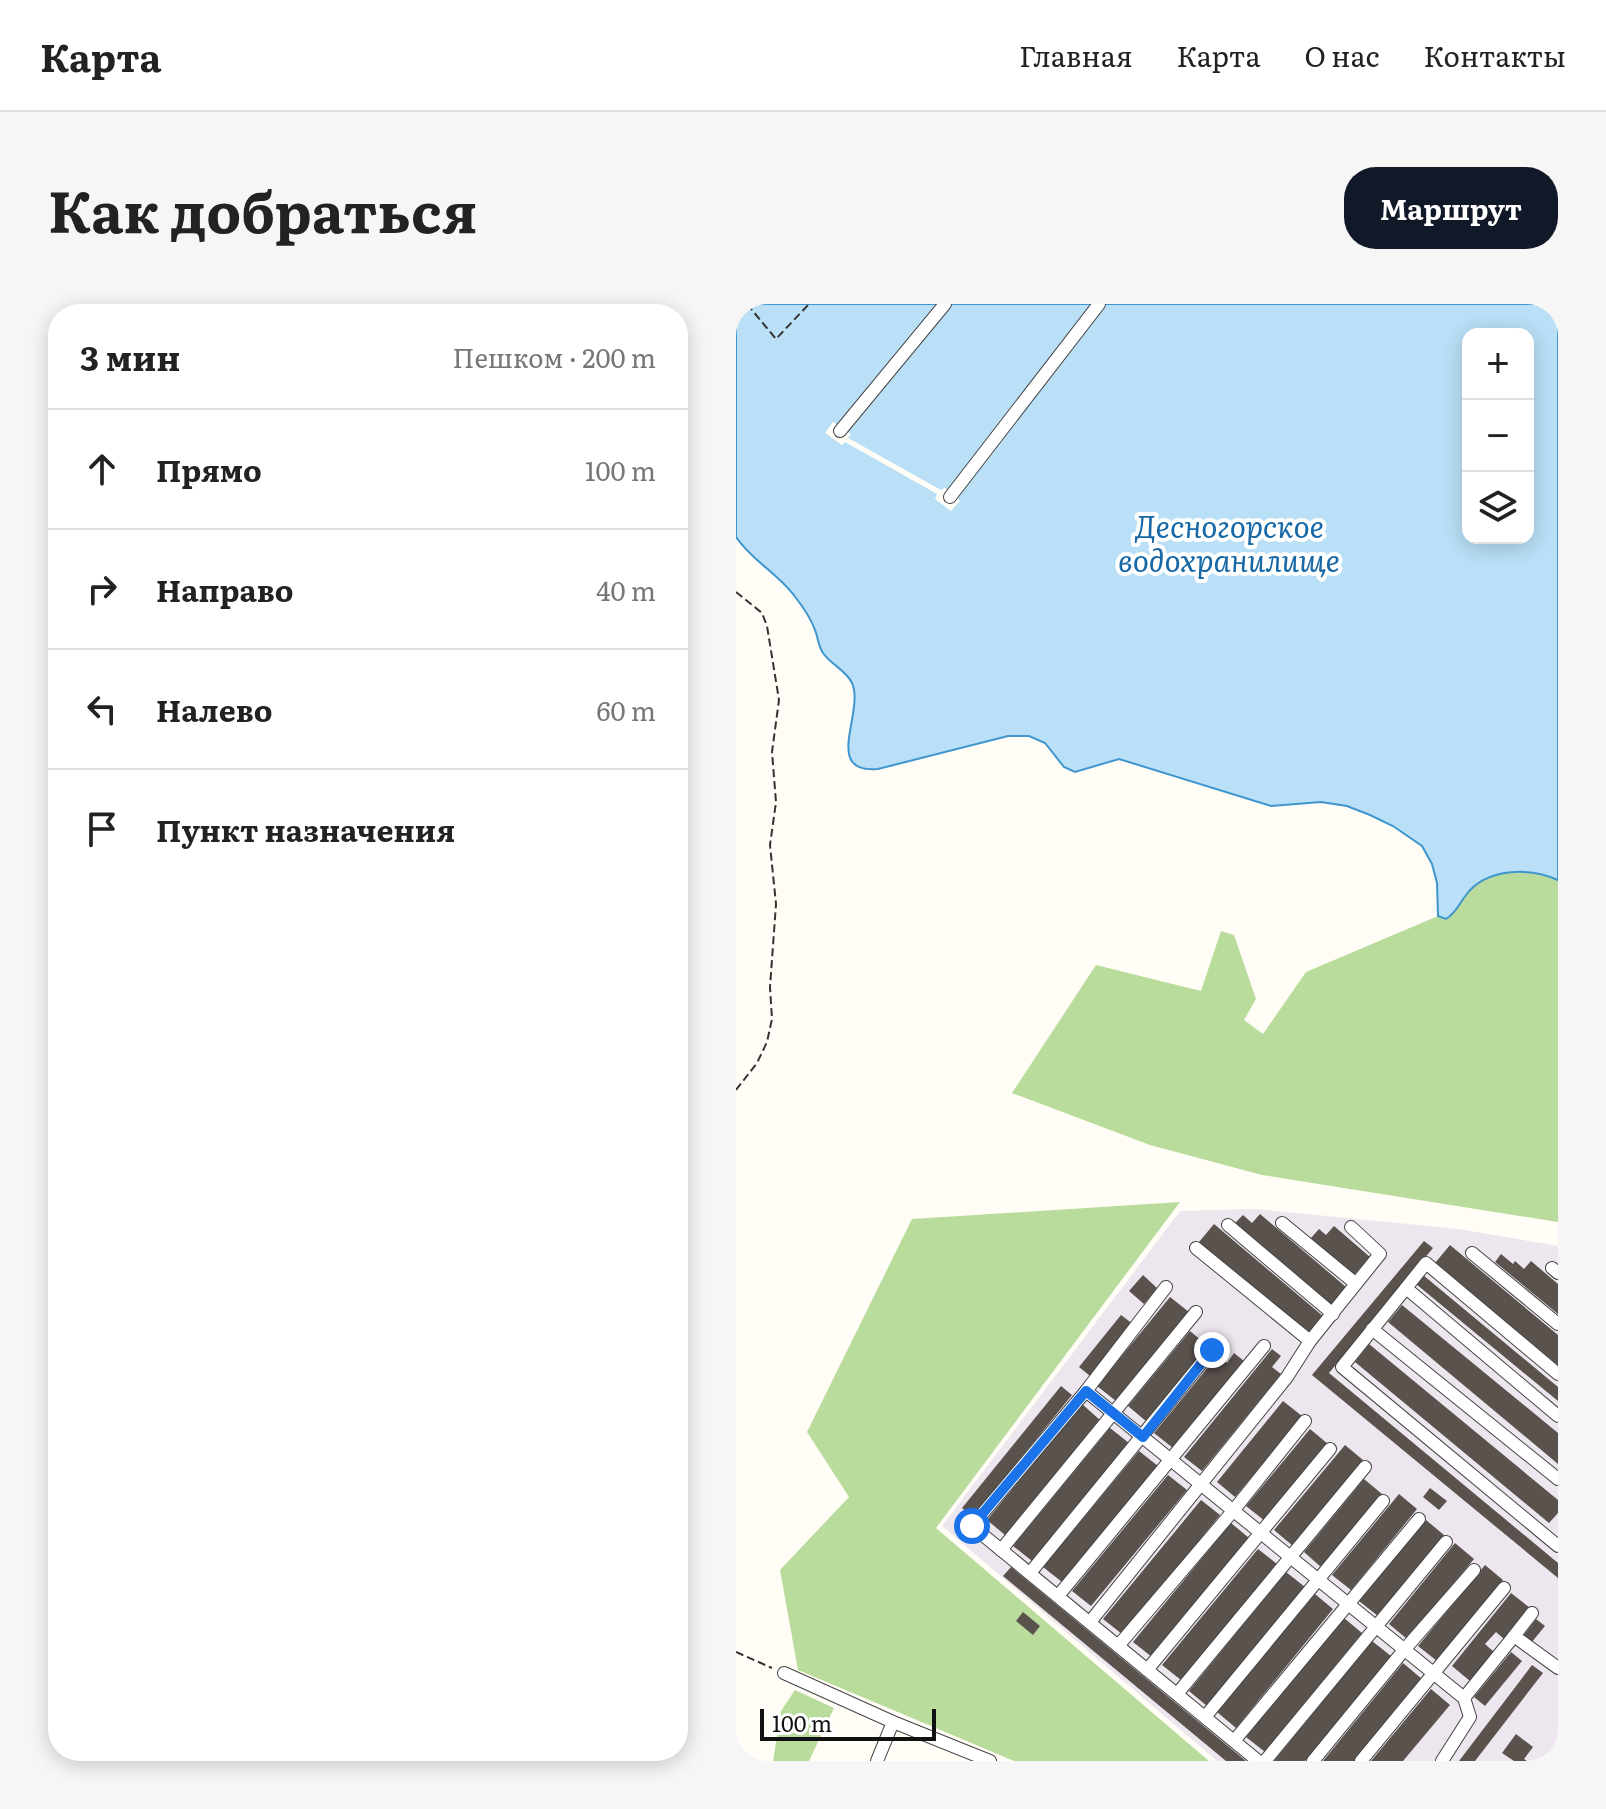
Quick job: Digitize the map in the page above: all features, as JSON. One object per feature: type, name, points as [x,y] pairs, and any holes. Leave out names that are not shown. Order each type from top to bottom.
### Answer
[{"type":"lane","points":[[840,431],[945,304]]},
{"type":"lane","points":[[950,497],[1099,304]]},
{"type":"lane","points":[[1282,1223],[1355,1283]]},
{"type":"lane","points":[[1228,1225],[1333,1314]]},
{"type":"lane","points":[[1090,1622],[1287,1377],[1310,1341],[1380,1254],[1351,1227]]},
{"type":"lane","points":[[1196,1248],[1310,1341]]},
{"type":"lane","points":[[1472,1253],[1558,1324]]},
{"type":"lane","points":[[1555,1538],[1342,1367],[1426,1263],[1558,1374]]},
{"type":"lane","points":[[1166,1287],[1086,1391],[972,1526],[1258,1761]]},
{"type":"lane","points":[[1406,1288],[1558,1416]]},
{"type":"lane","points":[[1001,1550],[1196,1312]]},
{"type":"lane","points":[[1372,1329],[1558,1479]]},
{"type":"lane","points":[[1058,1596],[1264,1346]]},
{"type":"lane","points":[[1030,1573],[1212,1350]]},
{"type":"lane","points":[[1086,1391],[1464,1698],[1470,1717],[1442,1761]]},
{"type":"lane","points":[[1118,1646],[1305,1421]]},
{"type":"lane","points":[[1147,1670],[1330,1449]]},
{"type":"lane","points":[[1177,1694],[1365,1467]]},
{"type":"lane","points":[[1205,1717],[1383,1501]]},
{"type":"lane","points":[[1234,1741],[1419,1519]]},
{"type":"lane","points":[[1265,1761],[1446,1542]]},
{"type":"lane","points":[[1313,1761],[1474,1570]]},
{"type":"lane","points":[[1361,1761],[1504,1588]]},
{"type":"lane","points":[[1464,1698],[1532,1613]]},
{"type":"lane","points":[[1514,1636],[1558,1668]]},
{"type":"lane","points":[[784,1673],[990,1761]]},
{"type":"lane","points":[[877,1761],[893,1722]]},
{"type":"path","points":[[747,304],[776,339],[809,304]]},
{"type":"path","points":[[736,592],[762,613],[767,626],[779,700],[772,752],[776,802],[770,845],[776,904],[770,987],[772,1019],[767,1042],[757,1063],[736,1090]]},
{"type":"path","points":[[736,1652],[784,1673]]},
{"type":"shaded area","points":[[1254,1209],[1459,1229],[1558,1246],[1558,1761],[1217,1761],[942,1526],[1180,1211]]},
{"type":"green space","points":[[1537,872],[1558,880],[1558,1222],[1262,1175],[1150,1145],[1012,1093],[1096,965],[1201,991],[1221,931],[1234,935],[1256,999],[1244,1020],[1263,1034],[1306,972],[1438,916],[1446,919],[1467,893],[1485,879]]},
{"type":"green space","points":[[1180,1202],[936,1528],[1209,1761],[1014,1761],[798,1670],[780,1570],[849,1497],[807,1432],[912,1219]]},
{"type":"green space","points":[[795,1690],[834,1708],[809,1761],[773,1761],[781,1711]]},
{"type":"water","name":"Десногорское водохранилище","points":[[736,304],[1558,304],[1558,880],[1534,873],[1496,875],[1475,886],[1446,919],[1438,916],[1437,883],[1432,864],[1422,846],[1370,815],[1347,806],[1321,802],[1271,806],[1119,759],[1075,772],[1064,767],[1045,743],[1029,736],[1008,736],[878,769],[861,768],[852,762],[849,752],[855,695],[852,683],[823,653],[811,622],[796,598],[736,537]]},
{"type":"pier","points":[[833,422],[851,434],[848,438],[941,490],[945,488],[960,501],[951,511],[935,499],[937,494],[845,442],[842,445],[825,433]]},
{"type":"building","points":[[1260,1214],[1346,1287],[1331,1305],[1235,1223],[1243,1215],[1252,1223]]},
{"type":"building","points":[[1214,1224],[1324,1317],[1309,1335],[1199,1242]]},
{"type":"building","points":[[1334,1226],[1370,1257],[1354,1275],[1311,1238],[1319,1229],[1326,1235]]},
{"type":"building","points":[[1424,1241],[1433,1248],[1329,1373],[1558,1563],[1558,1578],[1312,1375]]},
{"type":"building","points":[[1450,1245],[1558,1335],[1558,1365],[1435,1263]]},
{"type":"building","points":[[1501,1254],[1524,1269],[1531,1261],[1558,1284],[1558,1314],[1495,1262]]},
{"type":"building","points":[[1143,1275],[1157,1288],[1144,1304],[1129,1291]]},
{"type":"building","points":[[1423,1275],[1558,1387],[1558,1401],[1416,1284]]},
{"type":"building","points":[[1170,1297],[1189,1312],[1116,1401],[1097,1386]]},
{"type":"building","points":[[1402,1305],[1558,1433],[1558,1464],[1388,1322]]},
{"type":"building","points":[[1121,1315],[1133,1324],[1090,1376],[1079,1367]]},
{"type":"building","points":[[1190,1331],[1208,1346],[1147,1422],[1128,1406]]},
{"type":"building","points":[[1369,1344],[1558,1500],[1558,1513],[1549,1523],[1355,1362]]},
{"type":"building","points":[[1272,1349],[1281,1356],[1272,1367],[1281,1374],[1202,1471],[1184,1457]]},
{"type":"building","points":[[1234,1353],[1244,1361],[1173,1448],[1154,1433],[1218,1355],[1227,1363]]},
{"type":"building","points":[[1061,1386],[1072,1395],[973,1517],[962,1508]]},
{"type":"building","points":[[1283,1401],[1302,1416],[1235,1497],[1217,1482]]},
{"type":"building","points":[[1082,1404],[1100,1420],[1005,1535],[987,1520]]},
{"type":"building","points":[[1110,1428],[1129,1443],[1032,1561],[1013,1546]]},
{"type":"building","points":[[1310,1429],[1328,1444],[1265,1521],[1246,1506]]},
{"type":"building","points":[[1345,1445],[1363,1460],[1293,1546],[1274,1530]]},
{"type":"building","points":[[1139,1451],[1158,1466],[1062,1582],[1043,1567]]},
{"type":"building","points":[[1168,1475],[1187,1490],[1091,1606],[1072,1591]]},
{"type":"building","points":[[1364,1479],[1382,1494],[1322,1568],[1304,1552]]},
{"type":"building","points":[[1430,1488],[1447,1501],[1439,1510],[1423,1497]]},
{"type":"building","points":[[1399,1494],[1417,1509],[1351,1590],[1332,1575]]},
{"type":"building","points":[[1201,1500],[1220,1515],[1122,1634],[1103,1619]]},
{"type":"building","points":[[1426,1520],[1444,1535],[1378,1616],[1359,1601]]},
{"type":"building","points":[[1231,1523],[1249,1538],[1152,1657],[1133,1642]]},
{"type":"building","points":[[1455,1543],[1474,1559],[1407,1639],[1389,1624]]},
{"type":"building","points":[[1258,1549],[1277,1564],[1181,1680],[1162,1665]]},
{"type":"building","points":[[1485,1565],[1503,1580],[1437,1661],[1418,1646]]},
{"type":"building","points":[[1011,1567],[1246,1761],[1226,1761],[1003,1576]]},
{"type":"building","points":[[1286,1572],[1305,1587],[1207,1706],[1189,1691]]},
{"type":"building","points":[[1511,1593],[1530,1608],[1504,1639],[1496,1632],[1485,1644],[1494,1652],[1470,1681],[1452,1666]]},
{"type":"building","points":[[1315,1594],[1333,1609],[1236,1728],[1217,1712]]},
{"type":"building","points":[[1023,1612],[1040,1626],[1033,1635],[1016,1621]]},
{"type":"building","points":[[1344,1618],[1362,1633],[1265,1752],[1246,1737]]},
{"type":"building","points":[[1536,1619],[1545,1626],[1531,1643],[1523,1636]]},
{"type":"building","points":[[1372,1641],[1391,1656],[1305,1761],[1274,1761]]},
{"type":"building","points":[[1511,1652],[1522,1661],[1485,1706],[1474,1697]]},
{"type":"building","points":[[1403,1663],[1422,1679],[1354,1761],[1323,1761]]},
{"type":"building","points":[[1532,1665],[1543,1673],[1475,1761],[1459,1761]]},
{"type":"building","points":[[1431,1689],[1450,1705],[1403,1761],[1371,1761]]},
{"type":"building","points":[[1516,1734],[1533,1747],[1524,1759],[1527,1761],[1514,1761],[1502,1753]]},
{"type":"route","points":[[972,1526],[1086,1391],[1143,1437],[1212,1350]]}]
